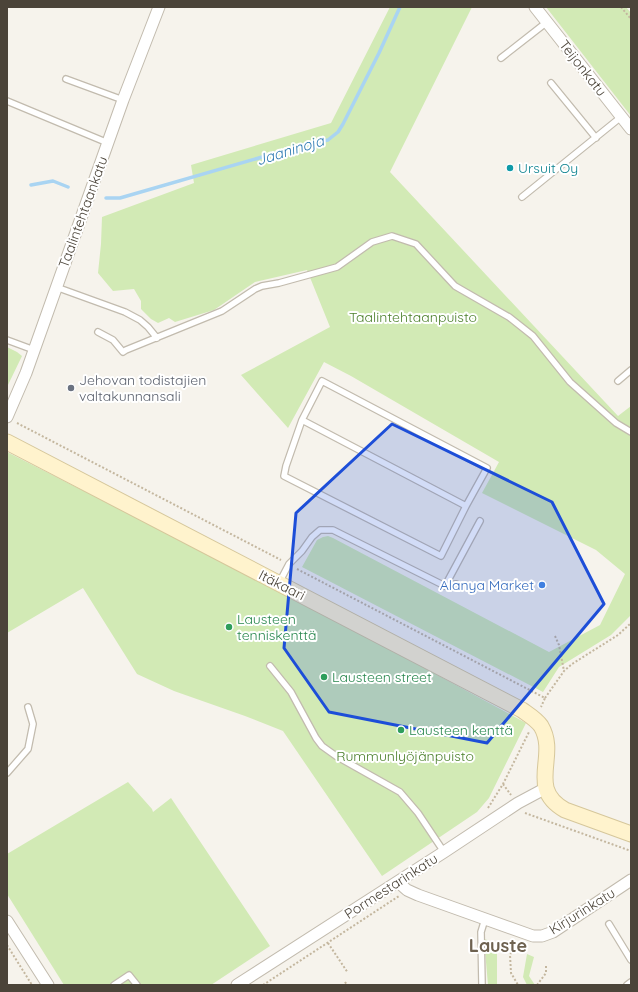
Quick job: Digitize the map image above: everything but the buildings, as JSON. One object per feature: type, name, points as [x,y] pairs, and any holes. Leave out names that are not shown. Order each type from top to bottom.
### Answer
[{"type":"street","name":"Taalintehtaankatu","points":[[7,417],[26,373],[123,100],[159,7]]},
{"type":"street","name":"Teijonkatu","points":[[535,7],[631,129]]},
{"type":"street","name":"Itäkaari","points":[[7,442],[522,710],[535,719],[541,726],[544,734],[547,744],[544,776],[546,788]]},
{"type":"street","points":[[546,788],[560,808],[631,834]]},
{"type":"street","name":"Pormestarinkatu","points":[[237,985],[518,803],[546,788]]},
{"type":"street","name":"Kirjurinkatu","points":[[398,882],[407,890],[418,895],[517,931],[533,936],[542,936],[553,932],[631,880]]},
{"type":"street","points":[[7,921],[48,985]]},
{"type":"lane","points":[[501,58],[546,22]]},
{"type":"lane","points":[[66,79],[123,100]]},
{"type":"lane","points":[[551,83],[596,138]]},
{"type":"lane","points":[[7,101],[108,143]]},
{"type":"lane","points":[[522,198],[621,117]]},
{"type":"lane","points":[[98,332],[113,340],[123,352],[222,311],[262,286],[279,283],[337,267],[372,242],[392,236],[416,244],[455,286],[509,317],[533,336],[570,382],[616,423],[631,432]]},
{"type":"lane","points":[[56,286],[125,312],[140,320],[157,338]]},
{"type":"lane","points":[[7,340],[34,350]]},
{"type":"lane","points":[[618,381],[631,370]]},
{"type":"lane","points":[[322,381],[487,468],[466,506],[441,556],[284,476],[302,420],[322,381]]},
{"type":"lane","points":[[302,420],[466,506]]},
{"type":"lane","points":[[445,586],[480,521]]},
{"type":"lane","points":[[279,583],[289,564],[302,551],[312,537],[320,530],[333,530],[445,586],[456,584]]},
{"type":"lane","points":[[270,666],[291,692],[316,738],[322,746],[336,756],[400,792],[418,813],[444,852]]},
{"type":"lane","points":[[7,773],[28,749],[33,724],[28,707]]},
{"type":"lane","points":[[482,985],[481,932],[485,920]]},
{"type":"lane","points":[[609,924],[631,960]]},
{"type":"lane","points":[[114,985],[130,975],[137,985]]},
{"type":"lane","points":[[627,985],[631,982]]},
{"type":"path","points":[[621,7],[631,19]]},
{"type":"path","points":[[545,698],[564,670],[618,635],[631,622]]},
{"type":"path","points":[[556,636],[564,670]]},
{"type":"path","points":[[487,811],[503,784],[531,728]]},
{"type":"path","points":[[526,813],[631,851]]},
{"type":"path","points":[[263,985],[393,901]]},
{"type":"path","points":[[517,931],[510,955],[511,974],[518,985]]},
{"type":"path","points":[[328,943],[348,973]]},
{"type":"path","points":[[7,945],[32,985]]},
{"type":"path","points":[[537,985],[546,973],[546,966]]},
{"type":"highlighted area","points":[[392,424],[552,502],[604,604],[487,743],[329,712],[284,648],[296,513]]},
{"type":"green space","name":"Taalintehtaanpuisto","points":[[390,7],[472,7],[390,172],[618,416],[631,406],[631,615],[611,635],[559,667],[543,692],[302,567],[317,540],[328,536],[549,652],[600,625],[625,574],[596,550],[482,493],[499,462],[351,376],[324,362],[288,428],[241,375],[330,327],[307,270],[255,282],[214,310],[175,322],[169,318],[158,323],[151,319],[141,309],[141,301],[134,289],[113,291],[98,273],[102,217],[194,183],[191,165],[331,123]]},
{"type":"green space","points":[[546,7],[626,7],[631,13],[631,116]]},
{"type":"green space","points":[[7,347],[22,356],[7,387]]},
{"type":"green space","name":"Rummunlyöjänpuisto","points":[[7,452],[300,601],[526,723],[489,798],[477,812],[382,876],[283,731],[174,691],[137,674],[83,588],[7,633]]},
{"type":"green space","points":[[128,782],[153,812],[171,798],[270,946],[211,985],[64,985],[7,894],[7,854]]},
{"type":"green space","points":[[484,939],[497,943],[497,985],[488,985]]},
{"type":"green space","points":[[527,954],[534,957],[529,976],[535,985],[527,985],[523,977]]},
{"type":"waterway","name":"Jaaninoja","points":[[106,198],[120,198],[308,144],[328,140],[338,132],[343,124],[379,53],[400,7]]},
{"type":"waterway","name":"Jaaninoja","points":[[31,185],[53,181],[68,187]]},
{"type":"place","name":"Ursuit Oy","points":[[510,168]]},
{"type":"place","name":"Jehovan todistajien valtakunnansali","points":[[71,388]]},
{"type":"place","name":"Alanya Market","points":[[542,585]]},
{"type":"place","name":"Lausteen tenniskenttä","points":[[229,627]]},
{"type":"place","name":"Lausteen street","points":[[324,677]]},
{"type":"place","name":"Lausteen kenttä","points":[[401,730]]},
{"type":"district","name":"Lauste","points":[[498,945]]}]
